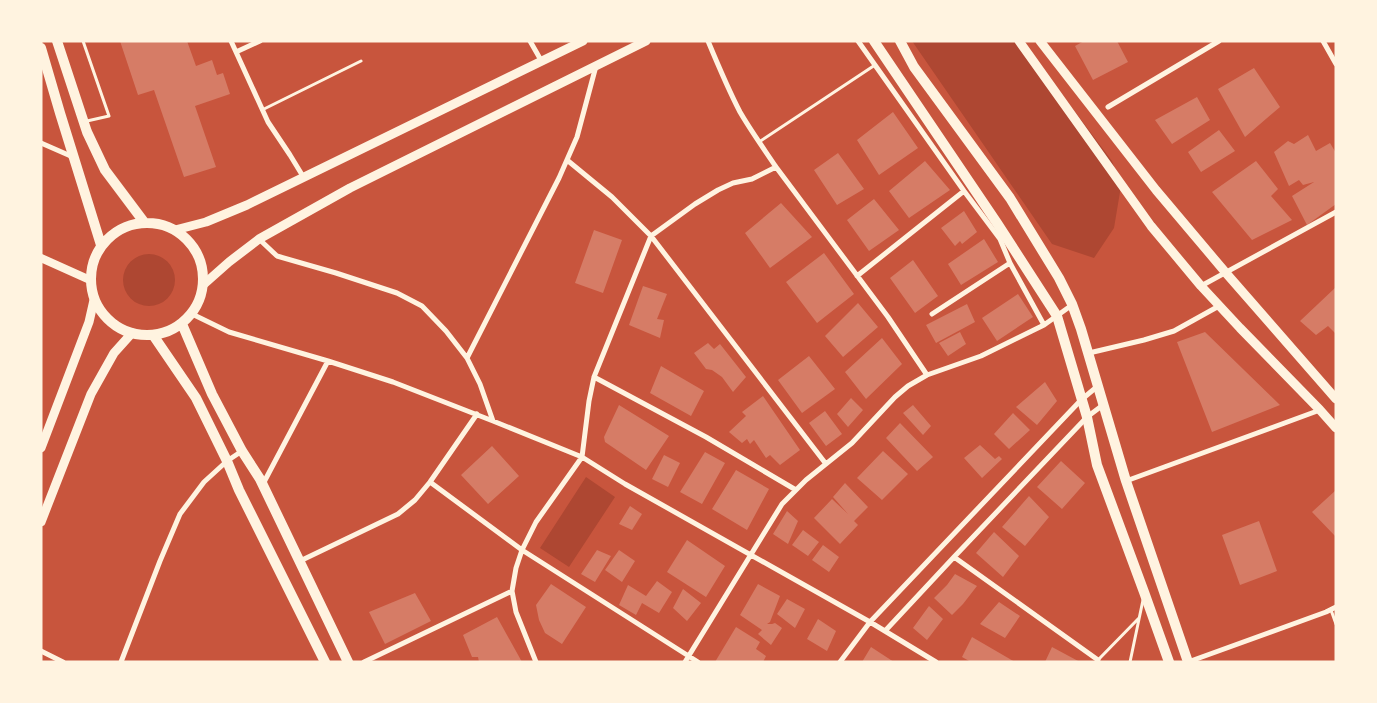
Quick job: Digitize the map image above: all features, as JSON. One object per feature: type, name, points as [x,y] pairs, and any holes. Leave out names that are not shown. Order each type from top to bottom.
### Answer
[{"type":"main road","points":[[57,41],[87,132],[105,170],[144,222]]},
{"type":"main road","points":[[175,230],[206,222],[304,178],[583,41]]},
{"type":"main road","points":[[203,286],[229,262],[259,239],[350,188],[646,41]]},
{"type":"main road","points":[[874,41],[997,223],[1057,316],[1086,417],[1097,465],[1169,662]]},
{"type":"main road","points":[[900,41],[914,67],[1010,198],[1059,278],[1072,304],[1082,329],[1126,481],[1188,662]]},
{"type":"main road","points":[[1019,41],[1152,226],[1201,286],[1336,428]]},
{"type":"main road","points":[[1040,41],[1156,190],[1336,399]]},
{"type":"main road","points":[[41,48],[101,245]]},
{"type":"main road","points":[[144,222],[158,223],[175,230],[191,243],[200,259],[203,286],[200,299],[192,314],[182,324],[161,334],[132,333],[122,330],[106,318],[94,300],[90,280],[93,262],[101,245],[113,233],[127,225],[144,222]]},
{"type":"main road","points":[[41,448],[88,322],[94,300]]},
{"type":"main road","points":[[182,324],[212,394],[242,451],[263,485],[348,662]]},
{"type":"main road","points":[[41,522],[91,394],[114,353],[132,333]]},
{"type":"main road","points":[[153,335],[196,398],[239,490],[325,662]]},
{"type":"street","points":[[231,41],[262,111],[304,178]]},
{"type":"street","points":[[236,52],[260,41]]},
{"type":"street","points":[[530,41],[542,62]]},
{"type":"street","points":[[708,41],[740,112],[759,142],[888,317],[927,375]]},
{"type":"street","points":[[858,41],[964,191],[1000,238],[1010,263],[1044,324]]},
{"type":"street","points":[[1108,107],[1219,41]]},
{"type":"street","points":[[1322,41],[1336,64]]},
{"type":"street","points":[[466,358],[567,160],[577,137],[596,66]]},
{"type":"street","points":[[41,143],[74,158]]},
{"type":"street","points":[[567,160],[612,197],[651,236],[826,464]]},
{"type":"street","points":[[536,662],[516,612],[512,591],[516,568],[522,550],[536,522],[582,457],[594,377],[651,236],[718,190],[733,183],[752,180],[776,167]]},
{"type":"street","points":[[858,276],[964,191]]},
{"type":"street","points":[[1201,286],[1336,212]]},
{"type":"street","points":[[259,239],[277,256],[397,293],[422,306],[446,331],[466,358],[480,384],[493,421]]},
{"type":"street","points":[[41,258],[90,280]]},
{"type":"street","points":[[932,314],[1010,263]]},
{"type":"street","points":[[685,662],[782,504],[852,443],[895,397],[908,386],[927,375],[981,356],[1044,324],[1072,304]]},
{"type":"street","points":[[1089,352],[1144,340],[1174,331],[1219,306]]},
{"type":"street","points":[[192,314],[229,332],[393,382],[582,457],[625,484],[870,622],[936,662]]},
{"type":"street","points":[[263,485],[328,361]]},
{"type":"street","points":[[594,377],[706,437],[796,490]]},
{"type":"street","points":[[840,662],[870,622],[1081,400],[1099,386]]},
{"type":"street","points":[[885,631],[1086,417],[1104,404]]},
{"type":"street","points":[[1126,481],[1320,410]]},
{"type":"street","points":[[300,561],[398,514],[415,500],[430,482],[477,414]]},
{"type":"street","points":[[120,662],[180,514],[204,482],[227,461],[242,451]]},
{"type":"street","points":[[430,482],[522,550],[698,662]]},
{"type":"street","points":[[954,557],[1098,661]]},
{"type":"street","points":[[364,662],[512,591]]},
{"type":"street","points":[[1188,662],[1334,608]]},
{"type":"street","points":[[41,651],[63,662]]},
{"type":"lane","points":[[83,41],[109,116],[84,122]]},
{"type":"lane","points":[[262,111],[361,61]]},
{"type":"lane","points":[[759,142],[875,64]]},
{"type":"lane","points":[[1130,662],[1144,592]]},
{"type":"lane","points":[[1334,608],[1336,624]]},
{"type":"lane","points":[[1098,661],[1139,617]]},
{"type":"shaded area","points":[[912,41],[1022,41],[1112,161],[1121,186],[1114,228],[1094,258],[1052,244]]},
{"type":"shaded area","points":[[144,254],[154,254],[168,261],[175,275],[175,285],[168,299],[154,306],[144,306],[134,302],[127,295],[123,285],[123,275],[127,265],[134,258]]},
{"type":"shaded area","points":[[586,477],[615,497],[569,567],[540,548]]},
{"type":"building","points":[[120,41],[187,41],[196,66],[212,60],[217,75],[223,73],[230,94],[195,106],[216,167],[184,177],[154,90],[138,95]]},
{"type":"building","points":[[1084,41],[1117,41],[1128,62],[1093,80],[1075,46]]},
{"type":"building","points":[[1254,68],[1280,107],[1245,137],[1218,89]]},
{"type":"building","points":[[1197,97],[1210,120],[1172,144],[1155,120]]},
{"type":"building","points":[[893,112],[918,148],[879,175],[857,140]]},
{"type":"building","points":[[1219,130],[1235,151],[1201,172],[1188,152]]},
{"type":"building","points":[[1308,135],[1316,151],[1330,143],[1336,153],[1336,204],[1307,225],[1292,196],[1314,182],[1303,185],[1299,180],[1289,186],[1274,152],[1288,141],[1294,144]]},
{"type":"building","points":[[838,153],[864,189],[837,205],[814,170]]},
{"type":"building","points":[[925,161],[950,190],[909,218],[889,191]]},
{"type":"building","points":[[1256,161],[1278,189],[1271,196],[1292,220],[1252,240],[1212,192]]},
{"type":"building","points":[[874,199],[899,230],[869,251],[847,220]]},
{"type":"building","points":[[781,203],[812,237],[770,268],[745,233]]},
{"type":"building","points":[[964,211],[977,232],[962,244],[960,241],[955,246],[941,228]]},
{"type":"building","points":[[594,230],[622,240],[603,293],[575,283]]},
{"type":"building","points":[[984,239],[998,262],[961,285],[948,264]]},
{"type":"building","points":[[824,253],[854,294],[817,323],[786,282]]},
{"type":"building","points":[[913,260],[938,296],[915,313],[890,278]]},
{"type":"building","points":[[643,286],[667,294],[657,319],[664,320],[660,338],[629,325]]},
{"type":"building","points":[[1336,287],[1336,334],[1328,326],[1316,335],[1300,321]]},
{"type":"building","points":[[1018,294],[1033,317],[997,341],[982,318]]},
{"type":"building","points":[[858,303],[878,327],[843,357],[825,336]]},
{"type":"building","points":[[967,304],[975,322],[936,343],[926,325]]},
{"type":"building","points":[[960,332],[966,344],[948,356],[939,343]]},
{"type":"building","points":[[1205,332],[1280,405],[1212,432],[1177,342]]},
{"type":"building","points":[[882,338],[902,364],[866,399],[845,372]]},
{"type":"building","points":[[708,343],[714,349],[720,344],[746,377],[733,392],[722,377],[712,370],[706,369],[694,353]]},
{"type":"building","points":[[809,356],[835,389],[802,413],[778,380]]},
{"type":"building","points":[[661,366],[704,391],[691,416],[650,393]]},
{"type":"building","points":[[1045,382],[1057,401],[1037,425],[1016,407]]},
{"type":"building","points":[[763,396],[800,450],[780,465],[770,455],[766,458],[754,440],[750,444],[747,439],[742,443],[729,432],[746,416],[742,412]]},
{"type":"building","points":[[851,398],[863,410],[848,427],[837,414]]},
{"type":"building","points":[[619,405],[669,436],[646,470],[605,442],[604,437]]},
{"type":"building","points":[[913,405],[931,426],[923,435],[903,413]]},
{"type":"building","points":[[825,411],[842,434],[826,446],[809,423]]},
{"type":"building","points":[[1013,413],[1030,430],[1009,449],[994,434]]},
{"type":"building","points":[[900,423],[933,457],[917,471],[886,438]]},
{"type":"building","points":[[980,445],[995,459],[999,456],[1002,459],[982,478],[964,458]]},
{"type":"building","points":[[492,446],[519,476],[488,504],[461,475]]},
{"type":"building","points":[[883,451],[908,474],[882,500],[857,478]]},
{"type":"building","points":[[705,452],[725,463],[702,504],[680,492]]},
{"type":"building","points":[[664,455],[680,463],[668,487],[652,479]]},
{"type":"building","points":[[1061,461],[1085,483],[1062,509],[1037,487]]},
{"type":"building","points":[[736,470],[769,489],[747,530],[712,509]]},
{"type":"building","points":[[845,483],[868,507],[854,521],[858,525],[840,544],[814,518],[832,499],[848,514],[833,497]]},
{"type":"building","points":[[1336,490],[1336,537],[1312,512]]},
{"type":"building","points":[[1029,496],[1049,517],[1025,546],[1002,527]]},
{"type":"building","points":[[630,506],[642,514],[632,530],[619,524]]},
{"type":"building","points":[[787,511],[798,521],[788,544],[773,534]]},
{"type":"building","points":[[1259,521],[1277,571],[1240,585],[1222,535]]},
{"type":"building","points":[[803,530],[819,542],[808,556],[792,545]]},
{"type":"building","points":[[994,532],[1019,556],[1003,577],[976,553]]},
{"type":"building","points":[[687,540],[725,566],[706,597],[667,572]]},
{"type":"building","points":[[823,545],[839,557],[829,572],[812,560]]},
{"type":"building","points":[[597,550],[611,556],[595,582],[581,574]]},
{"type":"building","points":[[619,550],[635,561],[622,582],[605,570]]},
{"type":"building","points":[[955,574],[977,586],[952,615],[934,598]]},
{"type":"building","points":[[657,581],[672,592],[659,613],[642,603],[636,615],[619,605],[628,585],[646,596]]},
{"type":"building","points":[[551,584],[586,607],[562,644],[545,633],[539,620],[536,605]]},
{"type":"building","points":[[758,584],[780,596],[770,622],[767,624],[775,623],[782,628],[771,645],[758,634],[762,630],[740,615]]},
{"type":"building","points":[[683,589],[701,603],[687,621],[673,608]]},
{"type":"building","points":[[415,593],[431,621],[385,644],[369,612]]},
{"type":"building","points":[[787,599],[805,609],[795,628],[777,614]]},
{"type":"building","points":[[999,602],[1020,616],[1005,638],[980,624]]},
{"type":"building","points":[[929,606],[943,619],[927,640],[913,628]]},
{"type":"building","points":[[497,617],[522,662],[479,662],[478,657],[472,657],[463,635]]},
{"type":"building","points":[[818,619],[836,631],[827,651],[807,639]]},
{"type":"building","points":[[736,627],[760,642],[756,649],[766,656],[763,662],[715,662]]},
{"type":"building","points":[[972,637],[1015,662],[971,662],[962,657]]},
{"type":"building","points":[[871,647],[894,662],[862,662]]},
{"type":"building","points":[[1052,647],[1080,662],[1045,662]]}]
